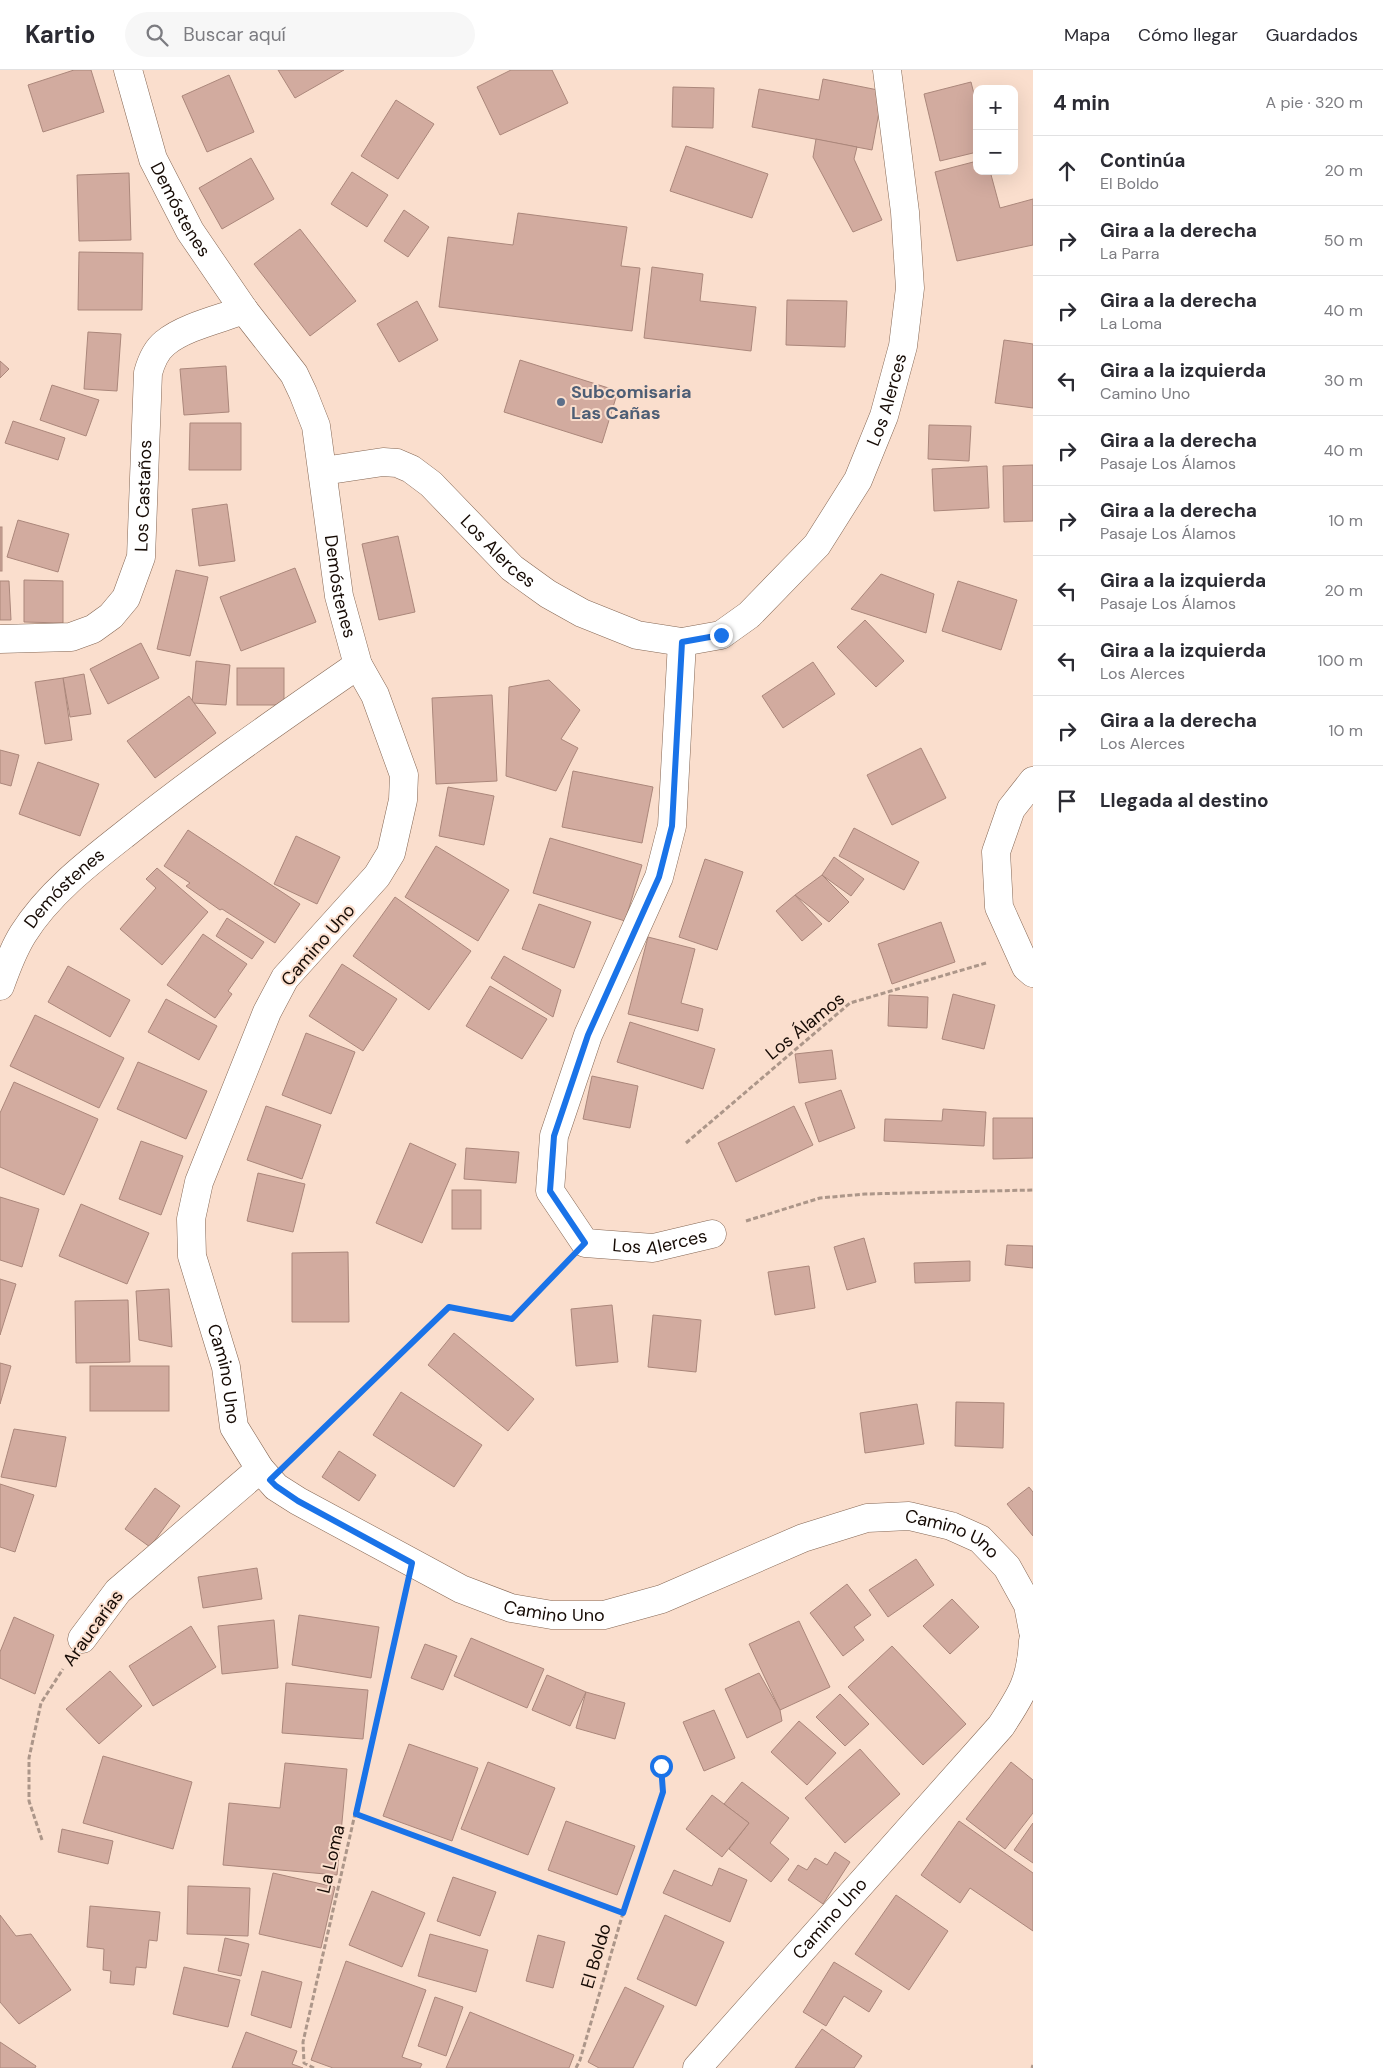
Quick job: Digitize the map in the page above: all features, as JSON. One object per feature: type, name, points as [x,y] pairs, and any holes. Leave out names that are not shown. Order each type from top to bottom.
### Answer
[{"type":"street","name":"Demóstenes","points":[[0,986],[6,968],[23,934],[49,901],[86,865],[156,809],[358,664],[335,575],[316,426],[294,374],[244,310],[190,231],[153,159],[128,70]]},
{"type":"street","name":"Los Alerces","points":[[323,471],[383,462],[397,463],[411,469],[431,484],[512,568],[548,594],[582,613],[637,635],[682,642],[721,635],[749,615],[818,545],[858,480],[884,416],[903,346],[910,288],[905,212],[887,70]]},
{"type":"street","name":"Los Castaños","points":[[0,639],[71,637],[93,628],[111,616],[126,598],[140,557],[148,374],[153,358],[164,344],[179,334],[244,310]]},
{"type":"street","points":[[585,1243],[550,1191],[554,1136],[588,1035],[659,877],[672,826],[682,642]]},
{"type":"street","name":"Camino Uno","points":[[358,664],[374,695],[404,775],[403,800],[391,853],[378,876],[285,978],[267,1012],[200,1182],[191,1219],[192,1256],[226,1367],[234,1427],[265,1474],[276,1486],[298,1501],[462,1589],[510,1608],[552,1615],[604,1615],[662,1599],[803,1538],[867,1518],[908,1516],[950,1526],[980,1539],[1007,1567],[1028,1605],[1033,1631]]},
{"type":"street","points":[[1027,963],[999,907],[996,852],[1011,809],[1033,781]]},
{"type":"street","name":"Los Alerces","points":[[585,1243],[653,1248],[712,1234]]},
{"type":"street","name":"Araucarias","points":[[82,1639],[118,1591],[265,1474]]},
{"type":"street","name":"Camino Uno","points":[[697,2068],[1001,1726],[1021,1696],[1032,1664],[1033,1641]]},
{"type":"path","name":"Los Álamos","points":[[686,1144],[850,1003],[1027,963]]},
{"type":"path","name":"Los Alerces","points":[[712,1234],[762,1214],[820,1198],[865,1194],[1033,1190]]},
{"type":"path","points":[[265,1474],[449,1307],[512,1319],[585,1243]]},
{"type":"path","name":"La Loma","points":[[314,2068],[304,2063],[303,2042],[412,1563]]},
{"type":"path","name":"Araucarias","points":[[42,1840],[29,1801],[29,1758],[41,1703],[82,1639]]},
{"type":"path","name":"El Boldo","points":[[576,2068],[580,2060],[623,1913],[663,1792],[661,1766]]},
{"type":"path","points":[[356,1814],[623,1913]]},
{"type":"building","points":[[74,70],[91,70],[104,112],[43,132],[28,85]]},
{"type":"building","points":[[278,70],[344,70],[295,98]]},
{"type":"building","points":[[511,70],[552,70],[568,103],[500,135],[477,87]]},
{"type":"building","points":[[229,75],[254,132],[207,152],[182,96]]},
{"type":"building","points":[[823,79],[883,91],[872,150],[752,127],[759,89],[819,100]]},
{"type":"building","points":[[971,82],[973,90],[973,153],[940,161],[924,94]]},
{"type":"building","points":[[673,87],[714,88],[713,128],[672,127]]},
{"type":"building","points":[[396,100],[434,124],[398,179],[361,156]]},
{"type":"building","points":[[816,139],[857,147],[854,159],[882,220],[853,232],[813,157]]},
{"type":"building","points":[[686,146],[768,174],[752,218],[670,191]]},
{"type":"building","points":[[251,158],[274,199],[222,229],[199,188]]},
{"type":"building","points":[[973,162],[973,175],[991,175],[1000,208],[1033,199],[1033,245],[957,261],[935,172]]},
{"type":"building","points":[[352,172],[388,195],[367,227],[331,204]]},
{"type":"building","points":[[129,173],[131,240],[79,241],[77,175]]},
{"type":"building","points":[[404,210],[429,227],[408,257],[384,241]]},
{"type":"building","points":[[518,213],[627,227],[621,266],[640,268],[632,331],[439,307],[448,237],[513,245]]},
{"type":"building","points":[[300,229],[356,301],[310,336],[254,264]]},
{"type":"building","points":[[79,252],[143,253],[142,310],[78,310]]},
{"type":"building","points":[[652,267],[703,274],[700,301],[756,307],[751,351],[644,338]]},
{"type":"building","points":[[787,300],[847,301],[845,347],[786,345]]},
{"type":"building","points":[[417,301],[438,340],[399,362],[377,324]]},
{"type":"building","points":[[88,332],[121,334],[117,391],[84,389]]},
{"type":"building","points":[[1004,340],[1033,344],[1033,408],[995,403]]},
{"type":"building","name":"Subcomisaria Las Cañas","points":[[520,360],[618,391],[602,443],[504,412]]},
{"type":"building","points":[[0,361],[9,369],[0,378]]},
{"type":"building","points":[[226,366],[229,412],[184,415],[180,369]]},
{"type":"building","points":[[52,385],[99,400],[86,436],[40,420]]},
{"type":"building","points":[[13,421],[65,438],[58,460],[5,443]]},
{"type":"building","points":[[190,423],[241,423],[241,470],[189,470]]},
{"type":"building","points":[[929,425],[971,426],[969,461],[928,459]]},
{"type":"building","points":[[1033,465],[1033,521],[1004,522],[1003,466]]},
{"type":"building","points":[[987,466],[989,508],[934,511],[932,469]]},
{"type":"building","points":[[227,504],[235,561],[199,566],[192,509]]},
{"type":"building","points":[[18,520],[69,534],[58,572],[7,557]]},
{"type":"building","points":[[0,527],[2,527],[2,571],[0,571]]},
{"type":"building","points":[[398,536],[415,612],[379,620],[362,544]]},
{"type":"building","points":[[295,568],[316,622],[241,651],[220,597]]},
{"type":"building","points":[[176,570],[208,577],[190,656],[157,649]]},
{"type":"building","points":[[881,574],[934,594],[926,633],[851,609]]},
{"type":"building","points":[[24,580],[63,581],[63,623],[24,622]]},
{"type":"building","points":[[0,581],[9,581],[11,620],[0,620]]},
{"type":"building","points":[[958,581],[1017,600],[1001,650],[942,631]]},
{"type":"building","points":[[865,620],[904,661],[876,687],[837,647]]},
{"type":"building","points":[[141,643],[159,678],[108,704],[90,669]]},
{"type":"building","points":[[196,661],[230,665],[226,705],[192,703]]},
{"type":"building","points":[[813,662],[835,694],[783,728],[762,696]]},
{"type":"building","points":[[237,668],[284,668],[284,705],[237,705]]},
{"type":"building","points":[[84,674],[91,714],[70,717],[63,678]]},
{"type":"building","points":[[63,678],[72,740],[45,744],[35,682]]},
{"type":"building","points":[[549,680],[580,710],[561,739],[578,748],[556,791],[506,776],[509,687]]},
{"type":"building","points":[[492,695],[497,781],[436,784],[432,698]]},
{"type":"building","points":[[189,696],[216,733],[155,778],[127,741]]},
{"type":"building","points":[[921,748],[946,798],[892,825],[867,775]]},
{"type":"building","points":[[0,750],[19,755],[11,786],[0,783]]},
{"type":"building","points":[[38,762],[99,784],[80,836],[19,814]]},
{"type":"building","points":[[573,771],[653,787],[642,843],[562,827]]},
{"type":"building","points":[[448,787],[494,796],[484,845],[439,836]]},
{"type":"building","points":[[854,828],[919,862],[904,890],[839,856]]},
{"type":"building","points":[[188,830],[300,904],[275,943],[222,909],[220,910],[186,886],[190,883],[164,866]]},
{"type":"building","points":[[296,836],[340,857],[317,904],[274,884]]},
{"type":"building","points":[[550,838],[642,865],[625,921],[533,893]]},
{"type":"building","points":[[436,846],[509,890],[478,941],[405,897]]},
{"type":"building","points":[[834,857],[864,879],[851,896],[822,875]]},
{"type":"building","points":[[705,859],[743,872],[717,950],[679,937]]},
{"type":"building","points":[[157,868],[208,912],[162,965],[120,929],[156,888],[146,879]]},
{"type":"building","points":[[822,875],[849,902],[829,922],[795,895]]},
{"type":"building","points":[[795,895],[822,924],[802,941],[776,911]]},
{"type":"building","points":[[395,897],[471,951],[429,1010],[353,956]]},
{"type":"building","points":[[539,904],[591,922],[574,968],[522,949]]},
{"type":"building","points":[[227,918],[264,942],[252,959],[216,936]]},
{"type":"building","points":[[941,922],[955,962],[892,984],[878,944]]},
{"type":"building","points":[[203,934],[247,964],[228,991],[232,994],[215,1018],[167,985]]},
{"type":"building","points":[[648,937],[695,949],[681,1003],[703,1009],[698,1031],[628,1014]]},
{"type":"building","points":[[504,956],[561,990],[553,1017],[491,978]]},
{"type":"building","points":[[342,964],[397,999],[363,1051],[309,1016]]},
{"type":"building","points":[[68,966],[130,1000],[110,1037],[48,1002]]},
{"type":"building","points":[[490,986],[547,1019],[522,1059],[466,1026]]},
{"type":"building","points":[[953,994],[995,1005],[984,1049],[942,1039]]},
{"type":"building","points":[[889,995],[928,997],[927,1028],[888,1026]]},
{"type":"building","points":[[166,999],[217,1026],[199,1060],[148,1032]]},
{"type":"building","points":[[35,1015],[124,1058],[99,1108],[10,1066]]},
{"type":"building","points":[[630,1022],[715,1049],[703,1089],[617,1062]]},
{"type":"building","points":[[306,1033],[355,1052],[331,1114],[282,1095]]},
{"type":"building","points":[[832,1050],[836,1079],[799,1083],[795,1054]]},
{"type":"building","points":[[138,1062],[207,1091],[186,1139],[117,1109]]},
{"type":"building","points":[[592,1076],[638,1086],[630,1128],[583,1119]]},
{"type":"building","points":[[14,1082],[98,1119],[64,1195],[0,1167],[0,1113]]},
{"type":"building","points":[[841,1090],[855,1128],[819,1142],[805,1103]]},
{"type":"building","points":[[266,1106],[321,1125],[302,1179],[247,1160]]},
{"type":"building","points":[[794,1106],[813,1145],[736,1182],[718,1143]]},
{"type":"building","points":[[943,1109],[986,1112],[984,1146],[884,1141],[885,1119],[942,1121]]},
{"type":"building","points":[[993,1118],[1033,1118],[1033,1158],[993,1159]]},
{"type":"building","points":[[141,1141],[183,1156],[161,1215],[119,1199]]},
{"type":"building","points":[[410,1143],[456,1164],[422,1243],[376,1223]]},
{"type":"building","points":[[466,1148],[519,1152],[516,1183],[464,1179]]},
{"type":"building","points":[[258,1173],[305,1184],[293,1232],[247,1221]]},
{"type":"building","points":[[452,1190],[481,1190],[481,1229],[452,1229]]},
{"type":"building","points":[[0,1197],[39,1209],[22,1267],[0,1260]]},
{"type":"building","points":[[81,1204],[149,1233],[127,1284],[59,1256]]},
{"type":"building","points":[[864,1238],[876,1282],[847,1290],[834,1247]]},
{"type":"building","points":[[1007,1245],[1033,1246],[1033,1268],[1005,1265]]},
{"type":"building","points":[[348,1252],[349,1322],[292,1322],[292,1253]]},
{"type":"building","points":[[970,1261],[970,1281],[915,1283],[914,1263]]},
{"type":"building","points":[[809,1266],[815,1308],[775,1315],[768,1272]]},
{"type":"building","points":[[0,1279],[16,1284],[0,1335]]},
{"type":"building","points":[[169,1289],[172,1347],[139,1340],[136,1291]]},
{"type":"building","points":[[128,1300],[130,1362],[76,1363],[75,1301]]},
{"type":"building","points":[[612,1305],[618,1362],[576,1366],[571,1309]]},
{"type":"building","points":[[653,1315],[701,1320],[696,1372],[648,1367]]},
{"type":"building","points":[[454,1333],[534,1399],[508,1431],[428,1365]]},
{"type":"building","points":[[0,1363],[11,1366],[0,1404]]},
{"type":"building","points":[[90,1366],[169,1366],[169,1411],[90,1411]]},
{"type":"building","points":[[401,1392],[482,1445],[454,1487],[373,1435]]},
{"type":"building","points":[[956,1402],[1004,1403],[1003,1448],[955,1446]]},
{"type":"building","points":[[917,1404],[924,1444],[865,1453],[860,1413]]},
{"type":"building","points":[[14,1429],[66,1437],[56,1487],[1,1477]]},
{"type":"building","points":[[339,1451],[376,1475],[359,1501],[322,1477]]},
{"type":"building","points":[[0,1484],[34,1495],[15,1552],[0,1547]]},
{"type":"building","points":[[1029,1487],[1033,1492],[1033,1536],[1007,1504]]},
{"type":"building","points":[[155,1488],[180,1506],[150,1547],[125,1529]]},
{"type":"building","points":[[916,1559],[934,1585],[888,1617],[869,1590]]},
{"type":"building","points":[[257,1568],[262,1599],[203,1608],[198,1577]]},
{"type":"building","points":[[847,1584],[871,1615],[854,1627],[864,1640],[843,1656],[810,1613]]},
{"type":"building","points":[[952,1599],[979,1627],[950,1654],[923,1626]]},
{"type":"building","points":[[299,1615],[379,1627],[371,1678],[292,1665]]},
{"type":"building","points":[[14,1617],[54,1635],[35,1694],[0,1678],[0,1652]]},
{"type":"building","points":[[274,1620],[278,1668],[222,1674],[218,1626]]},
{"type":"building","points":[[799,1621],[830,1687],[780,1710],[749,1644]]},
{"type":"building","points":[[191,1626],[216,1667],[153,1706],[129,1666]]},
{"type":"building","points":[[471,1638],[544,1669],[527,1708],[454,1676]]},
{"type":"building","points":[[425,1644],[457,1656],[443,1690],[411,1678]]},
{"type":"building","points":[[892,1646],[966,1724],[923,1765],[848,1687]]},
{"type":"building","points":[[110,1671],[142,1706],[99,1744],[66,1709]]},
{"type":"building","points":[[759,1673],[780,1710],[782,1721],[747,1738],[725,1689]]},
{"type":"building","points":[[547,1675],[586,1692],[570,1726],[532,1710]]},
{"type":"building","points":[[286,1683],[368,1690],[363,1739],[282,1733]]},
{"type":"building","points":[[586,1692],[625,1703],[615,1739],[576,1728]]},
{"type":"building","points":[[840,1694],[869,1724],[845,1746],[816,1717]]},
{"type":"building","points":[[714,1710],[735,1758],[704,1771],[683,1722]]},
{"type":"building","points":[[799,1721],[836,1753],[807,1785],[771,1752]]},
{"type":"building","points":[[409,1744],[478,1768],[452,1841],[383,1816]]},
{"type":"building","points":[[860,1749],[900,1794],[845,1843],[805,1798]]},
{"type":"building","points":[[103,1756],[192,1782],[173,1849],[83,1823]]},
{"type":"building","points":[[488,1762],[555,1788],[528,1855],[461,1829]]},
{"type":"building","points":[[1011,1762],[1033,1780],[1033,1813],[1005,1849],[966,1819]]},
{"type":"building","points":[[285,1763],[347,1769],[337,1875],[223,1865],[229,1803],[280,1808]]},
{"type":"building","points":[[742,1782],[789,1818],[770,1843],[789,1859],[771,1882],[729,1849],[749,1823],[724,1804]]},
{"type":"building","points":[[712,1795],[749,1823],[722,1857],[686,1829]]},
{"type":"building","points":[[566,1821],[635,1846],[617,1895],[548,1870]]},
{"type":"building","points":[[959,1821],[1033,1873],[1033,1931],[970,1888],[960,1903],[921,1875]]},
{"type":"building","points":[[1033,1823],[1033,1863],[1014,1850]]},
{"type":"building","points":[[62,1829],[113,1841],[108,1864],[58,1852]]},
{"type":"building","points":[[835,1852],[850,1862],[823,1904],[788,1880],[798,1865],[807,1870],[815,1858],[827,1865]]},
{"type":"building","points":[[719,1868],[747,1880],[730,1922],[663,1893],[674,1870],[712,1886]]},
{"type":"building","points":[[273,1873],[335,1887],[321,1948],[259,1934]]},
{"type":"building","points":[[453,1877],[496,1892],[480,1936],[437,1921]]},
{"type":"building","points":[[188,1886],[250,1888],[248,1936],[187,1934]]},
{"type":"building","points":[[372,1891],[425,1913],[402,1967],[349,1945]]},
{"type":"building","points":[[896,1895],[948,1931],[909,1990],[855,1954]]},
{"type":"building","points":[[90,1906],[160,1912],[157,1941],[149,1940],[146,1968],[136,1967],[134,1985],[110,1983],[111,1971],[103,1970],[104,1949],[87,1947]]},
{"type":"building","points":[[0,1915],[16,1936],[31,1934],[71,1990],[19,2024],[0,2002]]},
{"type":"building","points":[[665,1915],[724,1942],[696,2006],[637,1979]]},
{"type":"building","points":[[430,1934],[488,1950],[476,1992],[418,1976]]},
{"type":"building","points":[[538,1935],[565,1942],[553,1988],[526,1981]]},
{"type":"building","points":[[225,1938],[249,1944],[241,1976],[218,1971]]},
{"type":"building","points":[[346,1961],[426,1990],[402,2057],[422,2064],[420,2068],[333,2068],[311,2060]]},
{"type":"building","points":[[834,1962],[882,1991],[869,2012],[844,1996],[826,2026],[803,2012]]},
{"type":"building","points":[[184,1967],[240,1980],[228,2027],[173,2014]]},
{"type":"building","points":[[262,1971],[302,1982],[291,2028],[251,2015]]},
{"type":"building","points":[[625,1987],[664,2006],[633,2068],[599,2068],[588,2062]]},
{"type":"building","points":[[435,1997],[463,2007],[446,2056],[418,2046]]},
{"type":"building","points":[[470,2012],[574,2055],[569,2068],[446,2068]]},
{"type":"building","points":[[822,2029],[862,2056],[854,2068],[795,2068]]},
{"type":"building","points":[[246,2032],[297,2051],[292,2064],[303,2068],[232,2068]]},
{"type":"building","points":[[0,2042],[36,2066],[35,2068],[0,2068]]},
{"type":"place","name":"Subcomisaria Las Cañas","points":[[561,402]]},
{"type":"route","points":[[661,1766],[663,1792],[623,1913],[356,1814],[412,1563],[298,1501],[270,1480],[449,1307],[512,1319],[585,1243],[550,1191],[554,1136],[588,1035],[659,877],[672,826],[682,642],[721,635]]}]
